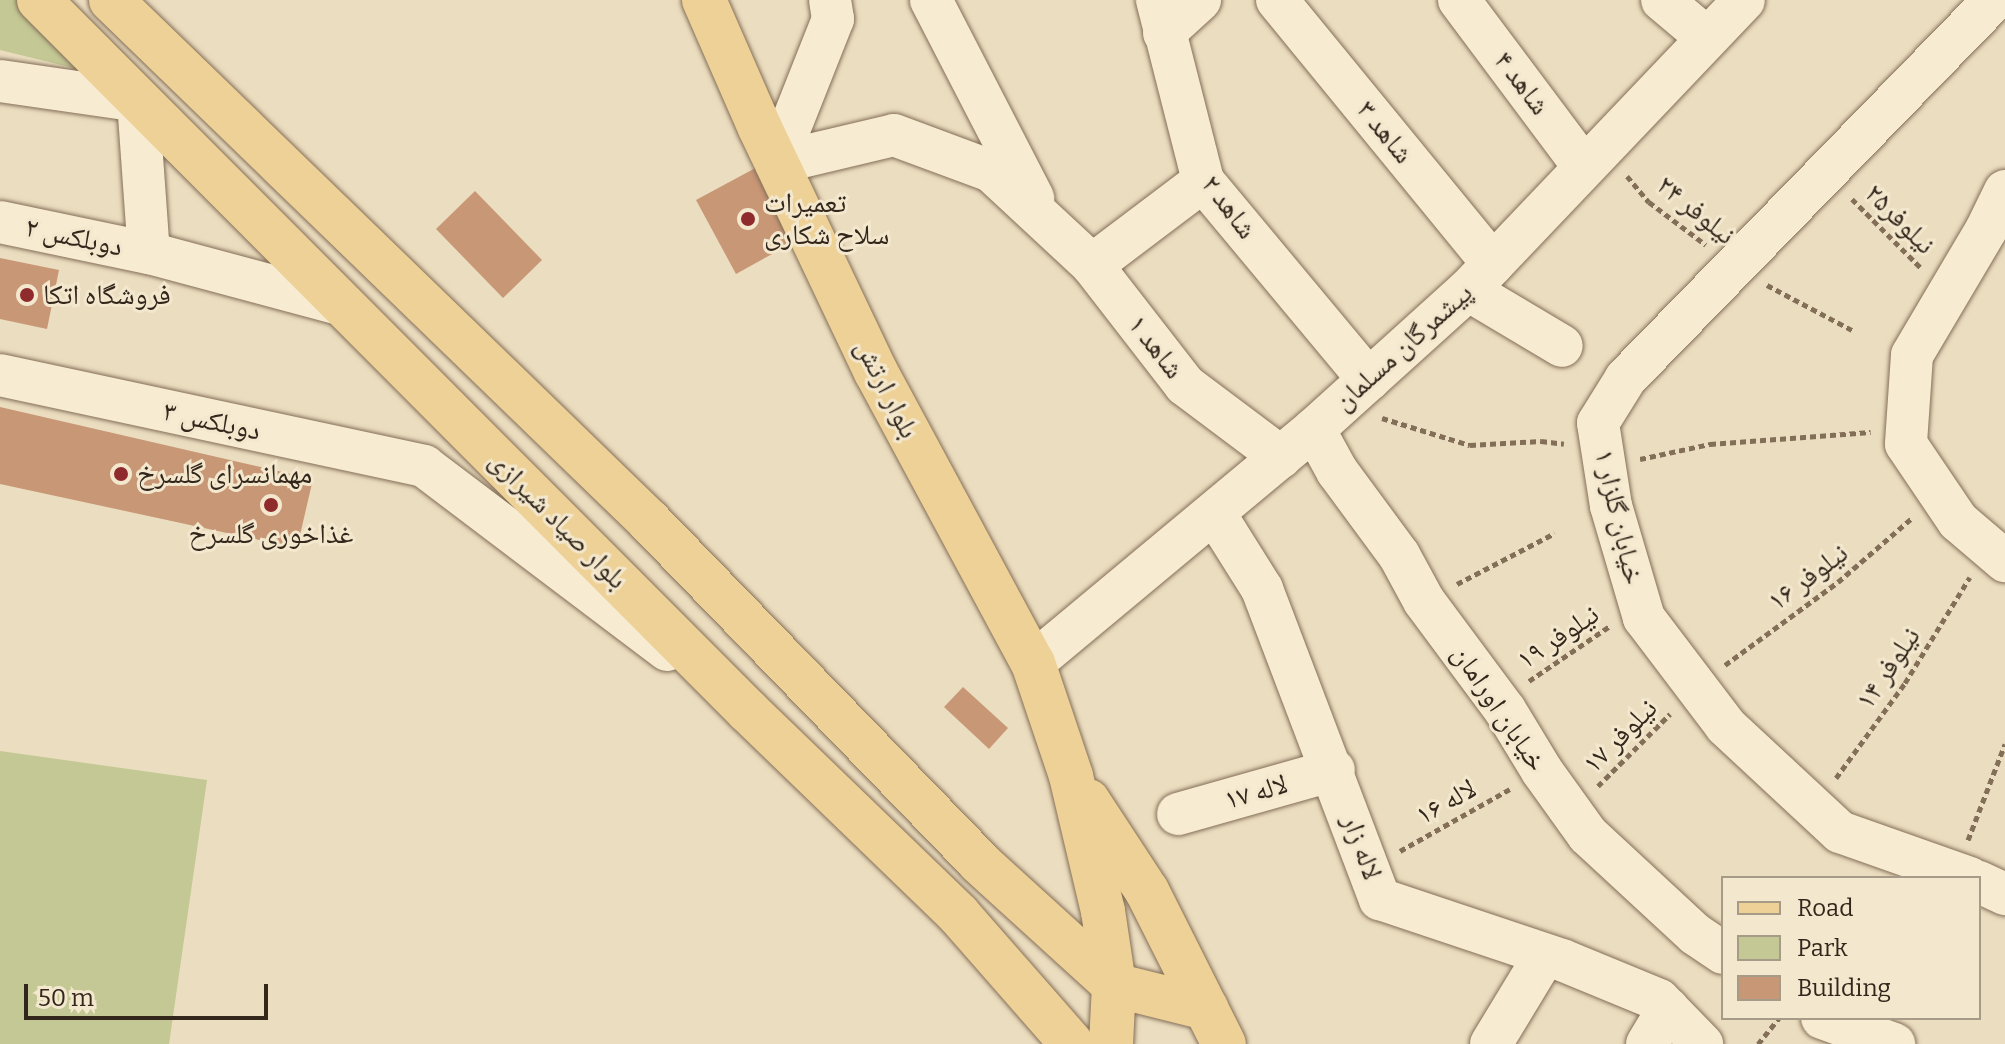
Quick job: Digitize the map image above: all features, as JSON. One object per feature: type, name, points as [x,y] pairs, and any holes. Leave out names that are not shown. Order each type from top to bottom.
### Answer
[{"type":"main road","name":"بلوار صیاد شیرازی","points":[[39,0],[748,711],[959,915],[1072,1044]]},
{"type":"main road","points":[[111,0],[565,438],[979,862],[1114,985],[1215,1026]]},
{"type":"main road","name":"بلوار ارتش","points":[[704,0],[776,163],[876,372],[1033,663],[1071,776]]},
{"type":"main road","points":[[138,101],[178,65]]},
{"type":"main road","points":[[343,305],[390,268]]},
{"type":"main road","points":[[524,487],[565,438]]},
{"type":"main road","points":[[748,711],[789,668]]},
{"type":"main road","points":[[1071,776],[1103,911],[1114,985],[1111,1044]]},
{"type":"main road","points":[[1071,776],[1147,891],[1215,1026]]},
{"type":"street","points":[[776,163],[812,63],[833,19],[830,0]]},
{"type":"street","name":"شاهد ۱","points":[[931,0],[1046,222]]},
{"type":"street","points":[[1160,16],[1200,0]]},
{"type":"street","name":"شاهد ۳","points":[[1277,0],[1480,277],[1562,346]]},
{"type":"street","name":"شاهد ۴","points":[[1459,0],[1594,157]]},
{"type":"street","points":[[1662,0],[1706,37]]},
{"type":"street","name":"پیشمرگان مسلمان","points":[[1033,663],[1314,429],[1480,277],[1744,0]]},
{"type":"street","name":"خیابان گلزار ۱","points":[[1962,876],[1840,832],[1726,726],[1644,618],[1611,506],[1598,423],[1626,378],[1994,0]]},
{"type":"street","name":"شاهد ۲","points":[[1160,16],[1203,181],[1369,380]]},
{"type":"street","points":[[0,81],[138,101],[149,253]]},
{"type":"street","name":"شاهد ۱","points":[[776,163],[894,135],[991,171],[1092,265],[1185,385],[1281,457]]},
{"type":"street","points":[[1092,265],[1203,181]]},
{"type":"street","points":[[1997,554],[1958,521],[1906,444],[1912,355],[2005,191]]},
{"type":"street","name":"دوبلکس ۲","points":[[0,222],[149,253],[343,305]]},
{"type":"street","name":"دوبلکس ۳","points":[[0,375],[424,466],[491,517]]},
{"type":"street","name":"خیابان اورامان","points":[[1314,429],[1337,471],[1399,555],[1424,601],[1498,702],[1572,813],[1599,845],[1695,934],[1721,952]]},
{"type":"street","points":[[524,487],[491,517],[748,711]]},
{"type":"street","name":"لاله زار","points":[[1215,514],[1262,589],[1334,770],[1380,899],[1545,955],[1659,1000],[1658,1027],[1702,1044]]},
{"type":"street","name":"لاله ۱۷","points":[[1178,814],[1334,770]]},
{"type":"street","name":"خیابان گلزار ۱","points":[[1981,884],[2005,894]]},
{"type":"street","points":[[1491,1044],[1545,955]]},
{"type":"street","points":[[1828,1020],[1894,1044]]},
{"type":"path","name":"نیلوفر ۲۴","points":[[1594,157],[1649,202],[1739,262],[1766,285],[1854,331]]},
{"type":"path","name":"نیلوفر۲۵","points":[[1825,172],[1947,294]]},
{"type":"path","name":"نیلوفر ۱۶","points":[[1696,688],[1838,582],[1940,494]]},
{"type":"path","points":[[1424,601],[1555,533]]},
{"type":"path","name":"نیلوفر ۱۴","points":[[1814,808],[1997,554]]},
{"type":"path","name":"نیلوفر ۱۹","points":[[1498,702],[1640,606]]},
{"type":"path","name":"نیلوفر ۱۷","points":[[1572,813],[1696,688]]},
{"type":"path","points":[[1969,876],[2005,744]]},
{"type":"path","name":"لاله ۱۶","points":[[1369,868],[1542,771]]},
{"type":"path","points":[[1758,1044],[1777,1020]]},
{"type":"green space","points":[[0,0],[20,0],[98,74],[0,50]]},
{"type":"green space","points":[[0,751],[207,780],[169,1044],[0,1044]]},
{"type":"building","name":"تعمیرات سلاح شکاری","points":[[761,165],[801,238],[736,274],[696,200]]},
{"type":"building","points":[[475,191],[542,260],[503,298],[436,229]]},
{"type":"building","name":"فروشگاه اتکا","points":[[0,258],[59,270],[47,329],[0,319]]},
{"type":"building","name":"مهمانسرای گلسرخ","points":[[0,407],[313,479],[297,548],[0,484]]},
{"type":"building","points":[[963,687],[1008,728],[989,749],[944,707]]},
{"type":"place","name":"تعمیرات سلاح شکاری","points":[[748,219]]},
{"type":"place","name":"فروشگاه اتکا","points":[[27,295]]},
{"type":"place","name":"مهمانسرای گلسرخ","points":[[121,474]]},
{"type":"place","name":"غذاخوری گلسرخ","points":[[271,505]]}]
